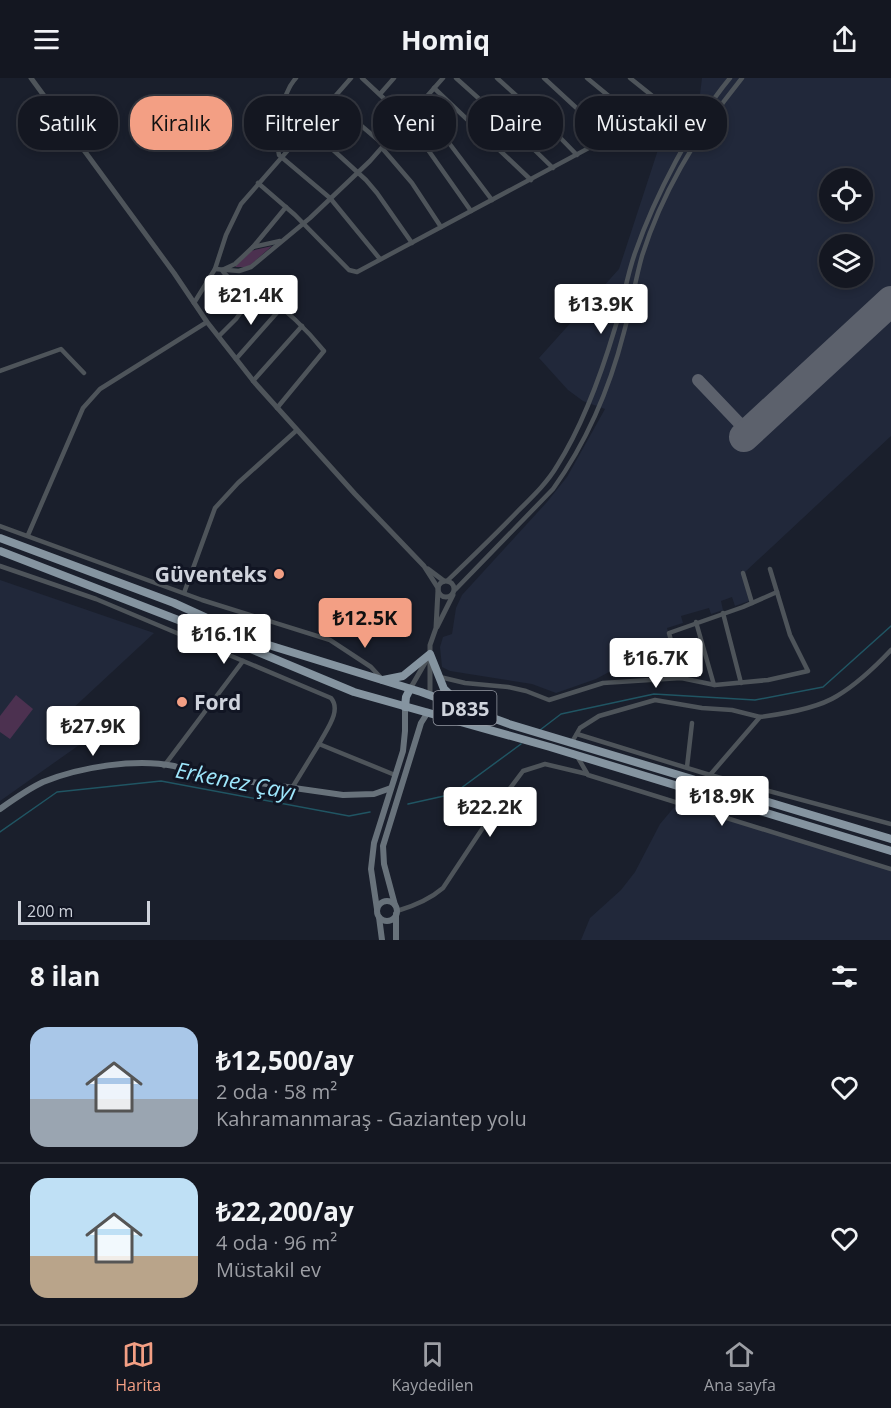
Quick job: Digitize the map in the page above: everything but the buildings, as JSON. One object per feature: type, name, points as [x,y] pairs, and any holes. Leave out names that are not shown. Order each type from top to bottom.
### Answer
[{"type":"highway","name":"D835","points":[[0,538],[174,603],[262,643],[383,680],[509,724],[891,838]]},
{"type":"highway","name":"D835","points":[[0,551],[217,635],[354,692],[550,747],[891,851]]},
{"type":"highway","points":[[383,680],[403,676],[430,654],[444,688],[464,707]]},
{"type":"highway","points":[[405,707],[410,689]]},
{"type":"highway","points":[[425,694],[428,712]]},
{"type":"main road","points":[[382,940],[371,869],[374,843],[403,751],[405,707]]},
{"type":"main road","points":[[396,940],[396,909],[384,864],[383,846],[421,723],[428,712]]},
{"type":"main road","points":[[0,809],[42,783],[63,775],[128,764],[174,766],[196,774],[343,795],[374,794],[391,788]]},
{"type":"main road","points":[[377,909],[381,903],[387,901],[396,909]]},
{"type":"main road","points":[[379,917],[391,920],[396,909]]},
{"type":"street","points":[[31,78],[207,322],[253,381],[424,566],[445,581],[452,583],[454,592],[430,645],[425,694]]},
{"type":"street","points":[[296,78],[288,87],[283,100],[278,150],[281,158],[330,198],[380,259]]},
{"type":"street","points":[[335,96],[351,78]]},
{"type":"street","points":[[362,78],[380,94],[394,78]]},
{"type":"street","points":[[427,96],[443,78]]},
{"type":"street","points":[[456,78],[553,168]]},
{"type":"street","points":[[497,78],[577,155]]},
{"type":"street","points":[[544,78],[575,107]]},
{"type":"street","points":[[587,78],[609,96]]},
{"type":"street","points":[[630,78],[652,96]]},
{"type":"street","points":[[436,628],[438,589],[516,513],[558,465],[585,413],[616,324],[634,255],[650,213],[716,95],[730,78]]},
{"type":"street","points":[[424,566],[441,595],[446,598],[553,489],[565,472],[599,407],[626,326],[642,256],[657,215],[690,152],[742,78]]},
{"type":"street","points":[[434,88],[531,180]]},
{"type":"street","points":[[361,127],[373,138]]},
{"type":"street","points":[[194,303],[215,269],[226,235],[241,204],[288,150]]},
{"type":"street","points":[[334,150],[377,193],[411,243]]},
{"type":"street","points":[[215,269],[247,270],[303,223],[380,150]]},
{"type":"street","points":[[385,150],[412,183],[441,227]]},
{"type":"street","points":[[428,150],[471,211]]},
{"type":"street","points":[[454,150],[492,200]]},
{"type":"street","points":[[258,183],[303,223],[349,270],[357,272],[586,150]]},
{"type":"street","points":[[222,270],[235,264],[253,247],[286,207]]},
{"type":"street","points":[[253,247],[282,240]]},
{"type":"street","points":[[222,270],[231,280],[262,293],[282,307],[324,351],[277,408]]},
{"type":"street","points":[[214,303],[231,280]]},
{"type":"street","points":[[219,336],[236,319],[256,291]]},
{"type":"street","points":[[236,359],[282,307]]},
{"type":"street","points":[[28,535],[83,408],[92,397],[100,389],[207,322]]},
{"type":"street","points":[[616,324],[626,326]]},
{"type":"street","points":[[253,381],[302,326]]},
{"type":"street","points":[[0,371],[61,349],[84,373]]},
{"type":"street","points":[[184,593],[215,508],[238,483],[297,430]]},
{"type":"street","points":[[0,526],[184,593],[330,640],[371,667],[383,680]]},
{"type":"street","points":[[0,566],[96,599],[333,700],[336,711],[292,788]]},
{"type":"street","points":[[438,677],[465,683],[508,687],[549,700],[603,683],[681,678],[714,685],[768,680],[808,671],[790,635],[770,569]]},
{"type":"street","points":[[743,573],[752,603]]},
{"type":"street","points":[[681,678],[669,633],[777,592]]},
{"type":"street","points":[[723,613],[741,683]]},
{"type":"street","points":[[696,622],[714,685]]},
{"type":"street","points":[[572,742],[580,728],[600,716],[655,700],[702,708],[732,710],[760,717],[788,714],[836,697],[874,667],[891,650]]},
{"type":"street","points":[[410,689],[430,654]]},
{"type":"street","points":[[164,766],[243,661]]},
{"type":"street","points":[[710,775],[760,717]]},
{"type":"street","points":[[687,767],[692,723]]},
{"type":"street","points":[[577,734],[710,775],[891,824]]},
{"type":"street","points":[[319,744],[395,775]]},
{"type":"street","points":[[577,756],[588,775]]},
{"type":"street","points":[[396,909],[412,906],[433,897],[443,888],[502,799],[524,771],[545,764],[588,775],[891,869]]},
{"type":"shaded area","points":[[702,78],[891,78],[891,436],[745,572],[741,570],[749,601],[735,606],[732,597],[721,601],[723,610],[711,614],[709,608],[681,616],[683,623],[667,628],[676,664],[657,660],[622,665],[596,679],[556,693],[532,684],[450,671],[442,667],[440,647],[443,637],[452,634],[456,608],[462,595],[567,477],[605,409],[583,401],[568,390],[539,358],[619,269],[658,150],[727,150],[727,96],[696,96],[700,94]]},
{"type":"shaded area","points":[[272,246],[248,267],[235,267],[250,251]]},
{"type":"shaded area","points":[[0,580],[154,633],[70,711],[82,743],[0,801]]},
{"type":"shaded area","points":[[16,695],[33,709],[10,739],[0,732],[0,716]]},
{"type":"shaded area","points":[[676,805],[686,805],[891,869],[891,940],[581,940],[590,918],[621,890],[635,872],[660,824]]},
{"type":"waterway","name":"Erkenez Çayı","points":[[540,730],[561,714],[654,694],[755,700],[823,687],[891,626]]},
{"type":"waterway","name":"Erkenez Çayı","points":[[408,804],[453,794],[521,744]]},
{"type":"waterway","name":"Erkenez Çayı","points":[[0,832],[57,792],[161,781],[349,816],[370,812]]},
{"type":"taxiway","points":[[698,380],[739,423],[756,427]]},
{"type":"runway","points":[[744,437],[891,301]]},
{"type":"place","name":"Güventeks","points":[[279,574]]},
{"type":"place","name":"Ford","points":[[182,702]]}]
